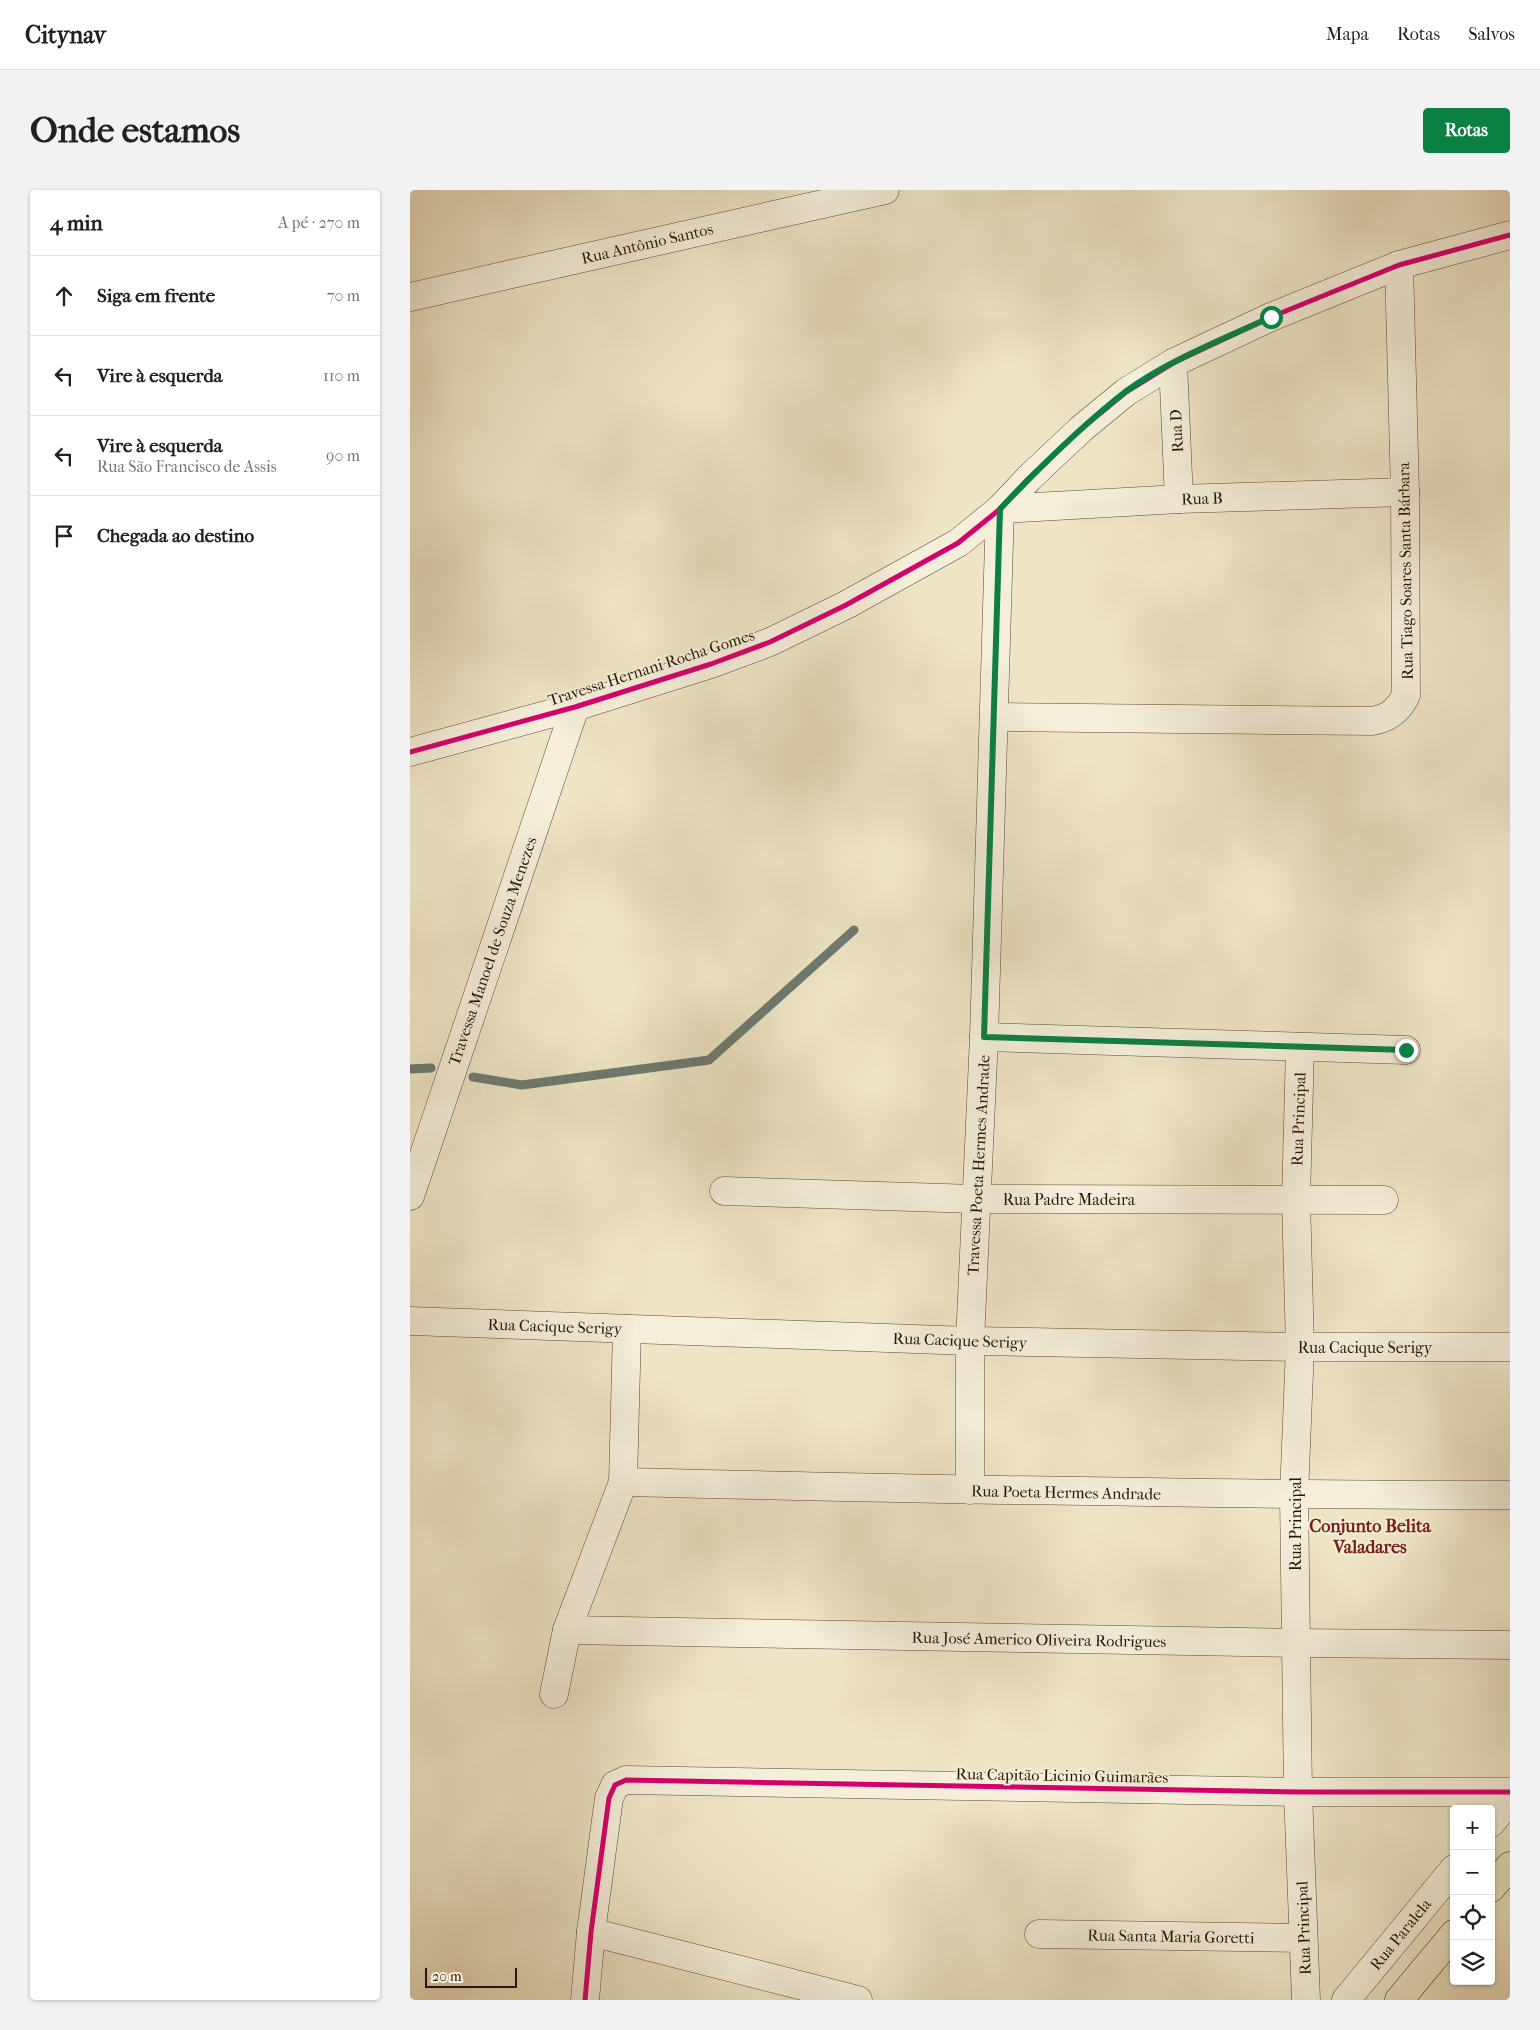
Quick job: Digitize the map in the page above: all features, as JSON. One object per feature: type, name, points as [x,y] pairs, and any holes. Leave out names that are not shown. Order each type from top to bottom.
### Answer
[{"type":"main road","points":[[1495,1883],[1510,1866]]},
{"type":"main road","points":[[1399,2000],[1450,1939]]},
{"type":"street","name":"Rua Antônio Santos","points":[[410,297],[884,190]]},
{"type":"street","name":"Travessa Hernani Rocha Gomes","points":[[410,752],[575,707],[711,664],[770,642],[846,605],[958,543],[1000,509],[1029,478],[1081,429],[1126,392],[1173,363],[1271,317],[1398,265],[1510,235]]},
{"type":"street","name":"Rua Tiago Soares Santa Bárbara","points":[[995,717],[1372,721],[1382,719],[1394,712],[1406,694],[1405,492],[1398,265]]},
{"type":"street","name":"Rua D","points":[[1173,363],[1179,498]]},
{"type":"street","name":"Rua B","points":[[1000,509],[1179,498],[1405,492]]},
{"type":"street","name":"Travessa Poeta Hermes Andrade","points":[[970,1490],[970,1341],[975,1199],[984,1037],[1000,509]]},
{"type":"street","name":"Travessa Manoel de Souza Menezes","points":[[410,1196],[575,707]]},
{"type":"street","points":[[984,1037],[1406,1050]]},
{"type":"street","name":"Rua Principal","points":[[1300,1047],[1296,1199],[1300,1347],[1294,1495],[1298,1792],[1306,2000]]},
{"type":"street","name":"Rua Padre Madeira","points":[[724,1191],[975,1199],[1384,1200]]},
{"type":"street","name":"Rua Cacique Serigy","points":[[410,1321],[970,1341],[1300,1347],[1510,1347]]},
{"type":"street","points":[[554,1694],[567,1630],[623,1482],[627,1329]]},
{"type":"street","name":"Rua Poeta Hermes Andrade","points":[[623,1482],[1294,1495],[1510,1495]]},
{"type":"street","name":"Rua José Americo Oliveira Rodrigues","points":[[567,1630],[1510,1645]]},
{"type":"street","name":"Rua Capitão Licinio Guimarães","points":[[591,1932],[609,1798],[615,1785],[626,1780],[1298,1792],[1510,1792]]},
{"type":"street","points":[[1495,1818],[1510,1800]]},
{"type":"street","name":"Rua Paralela","points":[[1346,2000],[1450,1874]]},
{"type":"street","points":[[585,2000],[591,1932],[858,2000]]},
{"type":"street","name":"Rua Santa Maria Goretti","points":[[1039,1934],[1303,1938]]},
{"type":"waterway","points":[[473,1077],[522,1085],[709,1060],[854,930]]},
{"type":"waterway","points":[[410,1069],[431,1068]]},
{"type":"cycle path","points":[[410,752],[575,707],[711,664],[770,642],[846,605],[958,543],[1000,509],[1029,478],[1081,429],[1126,392],[1173,363],[1271,317],[1399,265],[1510,235]]},
{"type":"cycle path","points":[[585,2000],[591,1932],[609,1798],[615,1785],[626,1780],[1298,1792],[1510,1792]]},
{"type":"district","name":"Conjunto Belita Valadares","points":[[1370,1536]]},
{"type":"route","points":[[1271,317],[1173,363],[1126,392],[1081,429],[1029,478],[1000,509],[984,1037],[1406,1050]]}]
